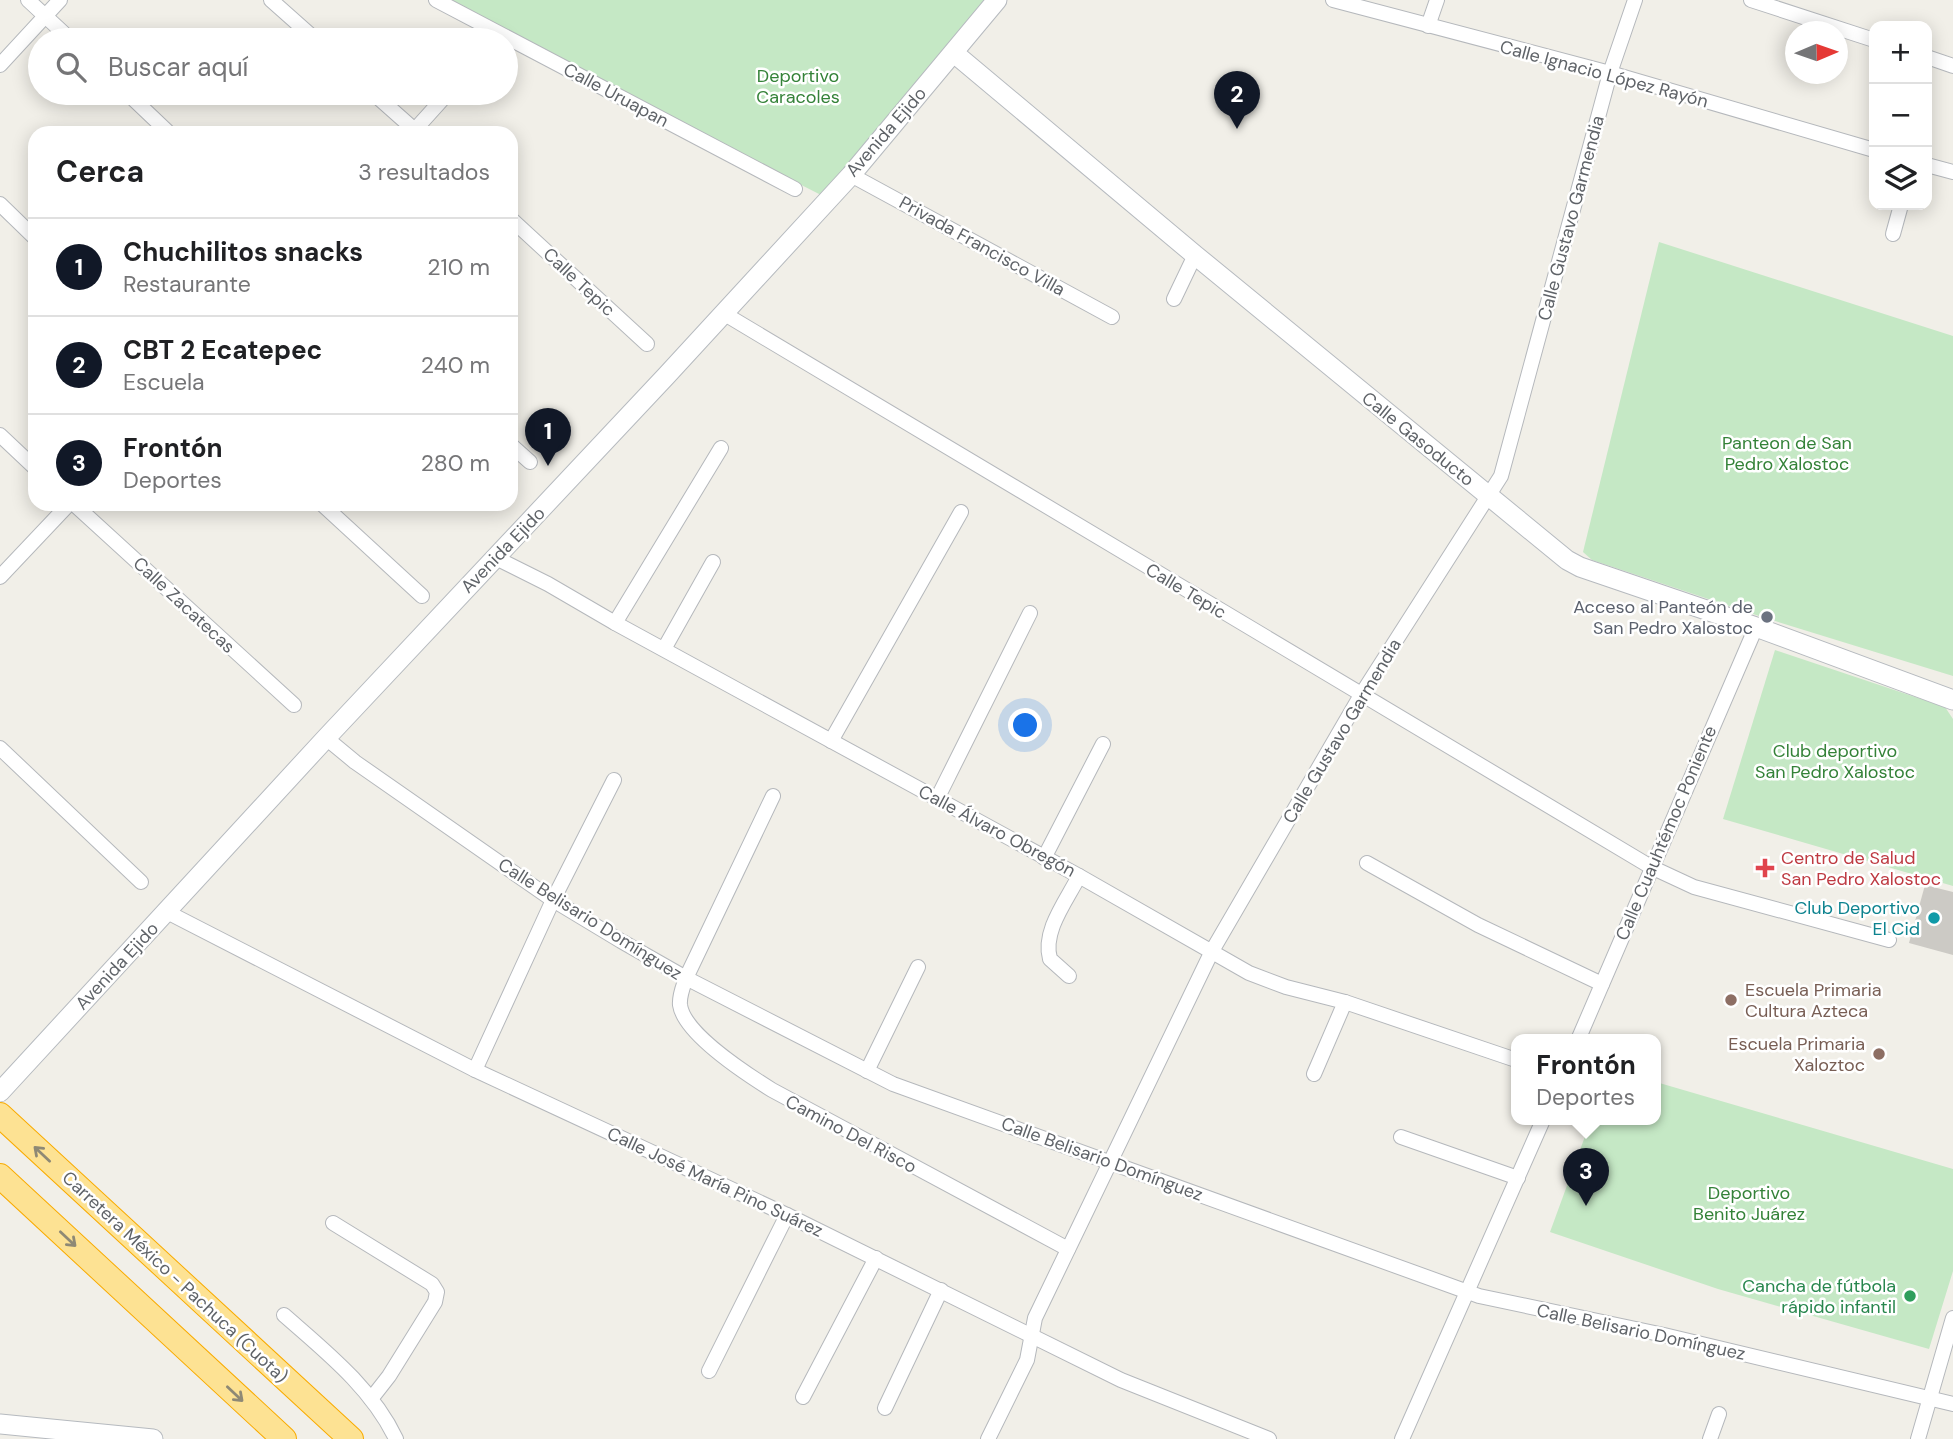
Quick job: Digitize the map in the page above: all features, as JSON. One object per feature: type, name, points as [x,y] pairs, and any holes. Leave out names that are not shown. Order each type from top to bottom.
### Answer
[{"type":"highway","name":"Carretera México - Pachuca (Cuota)","points":[[0,1115],[347,1436]]},
{"type":"highway","points":[[0,1176],[279,1434]]},
{"type":"main road","name":"Avenida Ejido","points":[[0,1092],[851,175],[997,0]]},
{"type":"main road","name":"Calle Gasoducto","points":[[954,53],[1567,560],[1580,567],[1756,627],[1953,700]]},
{"type":"main road","points":[[0,1424],[153,1439]]},
{"type":"street","points":[[28,0],[58,28]]},
{"type":"street","points":[[34,28],[60,0]]},
{"type":"street","points":[[271,0],[302,28]]},
{"type":"street","name":"Calle Uruapan","points":[[436,0],[483,28]]},
{"type":"street","name":"Calle Ignacio López Rayón","points":[[1333,0],[1610,73],[1869,149]]},
{"type":"street","points":[[1428,26],[1437,0]]},
{"type":"street","name":"Calle Gustavo Garmendia","points":[[988,1439],[1027,1360],[1035,1318],[1212,951],[1361,695],[1501,476],[1610,73],[1634,0]]},
{"type":"street","points":[[1751,0],[1869,38]]},
{"type":"street","points":[[0,65],[28,35]]},
{"type":"street","name":"Calle Uruapan","points":[[518,47],[795,189]]},
{"type":"street","points":[[1932,59],[1953,66]]},
{"type":"street","points":[[140,105],[162,126]]},
{"type":"street","points":[[386,105],[408,126]]},
{"type":"street","points":[[419,126],[438,105]]},
{"type":"street","points":[[1932,166],[1953,172]]},
{"type":"street","name":"Privada Francisco Villa","points":[[851,175],[1112,317]]},
{"type":"street","points":[[0,204],[28,230]]},
{"type":"street","points":[[1893,234],[1900,210]]},
{"type":"street","name":"Calle Tepic","points":[[518,225],[647,344]]},
{"type":"street","points":[[1174,299],[1195,255]]},
{"type":"street","name":"Calle Tepic","points":[[723,313],[1651,867],[1694,887],[1889,940]]},
{"type":"street","points":[[0,435],[28,461]]},
{"type":"street","points":[[615,623],[721,448]]},
{"type":"street","points":[[518,451],[530,462]]},
{"type":"street","points":[[0,577],[65,511]]},
{"type":"street","name":"Calle Zacatecas","points":[[80,511],[294,705]]},
{"type":"street","points":[[329,511],[422,596]]},
{"type":"street","points":[[831,741],[961,512]]},
{"type":"street","name":"Calle Álvaro Obregón","points":[[496,558],[1079,876],[1249,973],[1269,982],[1345,1002],[1511,1058]]},
{"type":"street","points":[[664,649],[713,562]]},
{"type":"street","points":[[937,799],[1030,613]]},
{"type":"street","name":"Calle Cuauhtémoc Poniente","points":[[1581,1034],[1756,627]]},
{"type":"street","name":"Calle Belisario Domínguez","points":[[326,738],[355,762],[553,900],[686,978],[893,1084],[1494,1300],[1664,1335],[1953,1404]]},
{"type":"street","points":[[1044,858],[1102,744]]},
{"type":"street","points":[[0,748],[141,882]]},
{"type":"street","points":[[475,1070],[553,900],[614,780]]},
{"type":"street","points":[[686,978],[773,796]]},
{"type":"street","points":[[1367,863],[1478,925],[1602,984]]},
{"type":"street","points":[[1069,976],[1051,959],[1049,943],[1052,928],[1079,876]]},
{"type":"street","name":"Calle José María Pino Suárez","points":[[167,912],[475,1070],[787,1215],[1121,1380],[1269,1439]]},
{"type":"street","points":[[867,1072],[918,967]]},
{"type":"street","name":"Camino Del Risco","points":[[686,978],[680,996],[682,1014],[704,1039],[737,1068],[795,1104],[1069,1249]]},
{"type":"street","points":[[1314,1074],[1345,1002]]},
{"type":"street","points":[[1402,1439],[1541,1125]]},
{"type":"street","points":[[1401,1137],[1518,1178]]},
{"type":"street","points":[[709,1371],[787,1215]]},
{"type":"street","points":[[333,1223],[432,1284],[437,1292],[435,1302],[390,1376],[371,1399]]},
{"type":"street","points":[[803,1397],[876,1258]]},
{"type":"street","points":[[885,1408],[941,1290]]},
{"type":"street","points":[[284,1315],[335,1360],[371,1399],[396,1439]]},
{"type":"street","points":[[1917,1439],[1953,1318]]},
{"type":"street","points":[[1710,1439],[1718,1414]]},
{"type":"green space","name":"Deportivo Caracoles","points":[[436,0],[991,0],[821,195],[518,42],[518,28],[491,28]]},
{"type":"green space","name":"Panteon de San Pedro Xalostoc","points":[[1659,242],[1953,336],[1953,676],[1759,616],[1592,560],[1583,552]]},
{"type":"green space","name":"Club deportivo San Pedro Xalostoc","points":[[1775,650],[1945,707],[1953,719],[1953,886],[1723,819]]},
{"type":"green space","name":"Deportivo Benito Juárez","points":[[1661,1083],[1953,1169],[1953,1271],[1929,1349],[1718,1289],[1550,1232],[1589,1125],[1661,1125]]},
{"type":"building","name":"Club Deportivo El Cid","points":[[1925,885],[1953,892],[1953,955],[1909,943]]},
{"type":"place","name":"CBT 2 Ecatepec","points":[[1237,129]]},
{"type":"place","name":"Chuchilitos snacks","points":[[548,466]]},
{"type":"place","name":"Acceso al Panteón de San Pedro Xalostoc","points":[[1767,617]]},
{"type":"place","name":"Centro de Salud San Pedro Xalostoc","points":[[1765,868]]},
{"type":"place","name":"Club Deportivo El Cid","points":[[1934,918]]},
{"type":"place","name":"Escuela Primaria Cultura Azteca","points":[[1731,1000]]},
{"type":"place","name":"Escuela Primaria Xaloztoc","points":[[1879,1054]]},
{"type":"place","name":"Frontón","points":[[1586,1206]]},
{"type":"place","name":"Cancha de fútbola rápido infantil","points":[[1910,1296]]}]
